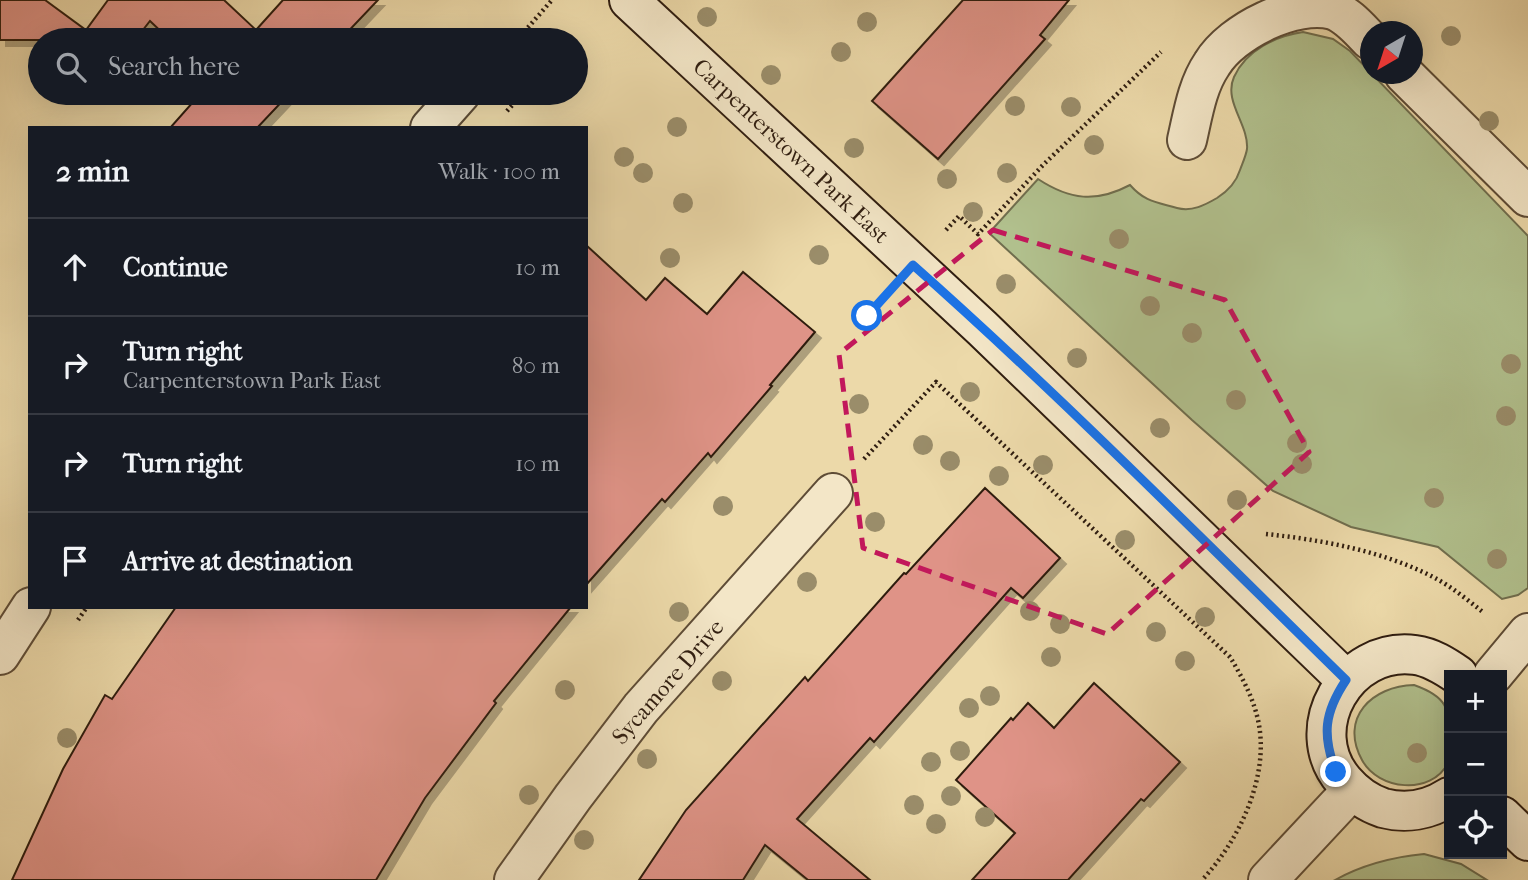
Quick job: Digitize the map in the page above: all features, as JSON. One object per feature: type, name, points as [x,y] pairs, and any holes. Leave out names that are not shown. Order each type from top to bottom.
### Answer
[{"type":"street","name":"Carpenterstown Park East","points":[[629,0],[1012,357],[1346,680]]},
{"type":"street","points":[[1186,140],[1201,82],[1212,62],[1230,42],[1254,25],[1292,9],[1308,7],[1333,10],[1360,30]]},
{"type":"street","points":[[1414,84],[1528,197]]},
{"type":"street","points":[[432,126],[450,105]]},
{"type":"street","name":"Sycamore Drive","points":[[514,880],[641,708],[832,493]]},
{"type":"street","points":[[0,654],[31,609]]},
{"type":"street","points":[[1497,670],[1523,639]]},
{"type":"street","points":[[1444,799],[1423,809],[1397,811],[1372,805],[1352,790],[1336,772],[1327,749],[1326,724],[1333,701],[1346,680],[1365,664],[1390,655],[1416,654],[1439,662],[1451,670]]},
{"type":"street","points":[[1268,880],[1352,790]]},
{"type":"street","points":[[1507,821],[1528,841]]},
{"type":"path","points":[[528,28],[552,0]]},
{"type":"path","points":[[867,316],[959,216],[978,234],[1043,165],[1167,47]]},
{"type":"path","points":[[832,493],[936,382],[1230,657],[1250,696],[1260,732],[1256,786],[1239,825],[1217,864],[1202,880]]},
{"type":"path","points":[[1263,534],[1296,537],[1381,556],[1420,570],[1523,639]]},
{"type":"highlighted area","points":[[993,230],[1225,300],[1309,452],[1107,634],[863,548],[839,354]]},
{"type":"green space","points":[[1303,32],[1333,39],[1350,51],[1360,61],[1360,84],[1382,84],[1528,236],[1528,588],[1518,595],[1502,599],[1438,547],[1351,527],[1273,491],[989,233],[1038,179],[1061,191],[1083,197],[1106,195],[1130,185],[1151,201],[1183,209],[1198,207],[1217,198],[1236,179],[1247,149],[1247,140],[1232,95],[1234,77],[1239,67],[1254,52],[1283,37]]},
{"type":"green space","points":[[1414,685],[1425,689],[1444,705],[1444,768],[1430,781],[1405,785],[1380,778],[1362,760],[1356,745],[1357,718],[1364,707],[1385,691]]},
{"type":"green space","points":[[1424,854],[1461,864],[1487,880],[1335,880],[1378,862]]},
{"type":"building","points":[[0,0],[45,0],[83,28],[28,28],[28,40],[0,40]]},
{"type":"building","points":[[108,0],[224,0],[254,28],[157,28],[150,21],[144,28],[87,28]]},
{"type":"building","points":[[283,0],[378,0],[351,28],[258,28]]},
{"type":"building","points":[[963,0],[1069,0],[1040,35],[1045,39],[938,159],[872,101]]},
{"type":"building","points":[[190,105],[279,105],[259,126],[172,126]]},
{"type":"building","points":[[588,247],[646,300],[665,278],[707,314],[743,272],[815,332],[711,457],[708,453],[665,502],[662,499],[588,583]]},
{"type":"building","points":[[985,488],[1060,558],[1023,598],[1011,588],[874,742],[870,738],[797,819],[870,880],[808,880],[765,845],[743,880],[639,880],[686,810],[805,677],[808,681],[904,573],[906,574]]},
{"type":"building","points":[[175,609],[569,609],[494,701],[496,703],[425,798],[376,880],[12,880],[63,769],[105,695],[112,699]]},
{"type":"building","points":[[1094,683],[1180,762],[1144,801],[1141,799],[1068,880],[972,880],[1015,833],[956,780],[1011,718],[1013,720],[1028,703],[1054,728]]},
{"type":"route","points":[[867,316],[913,265],[1213,550],[1346,680],[1333,701],[1326,724],[1327,749],[1336,772]]}]
